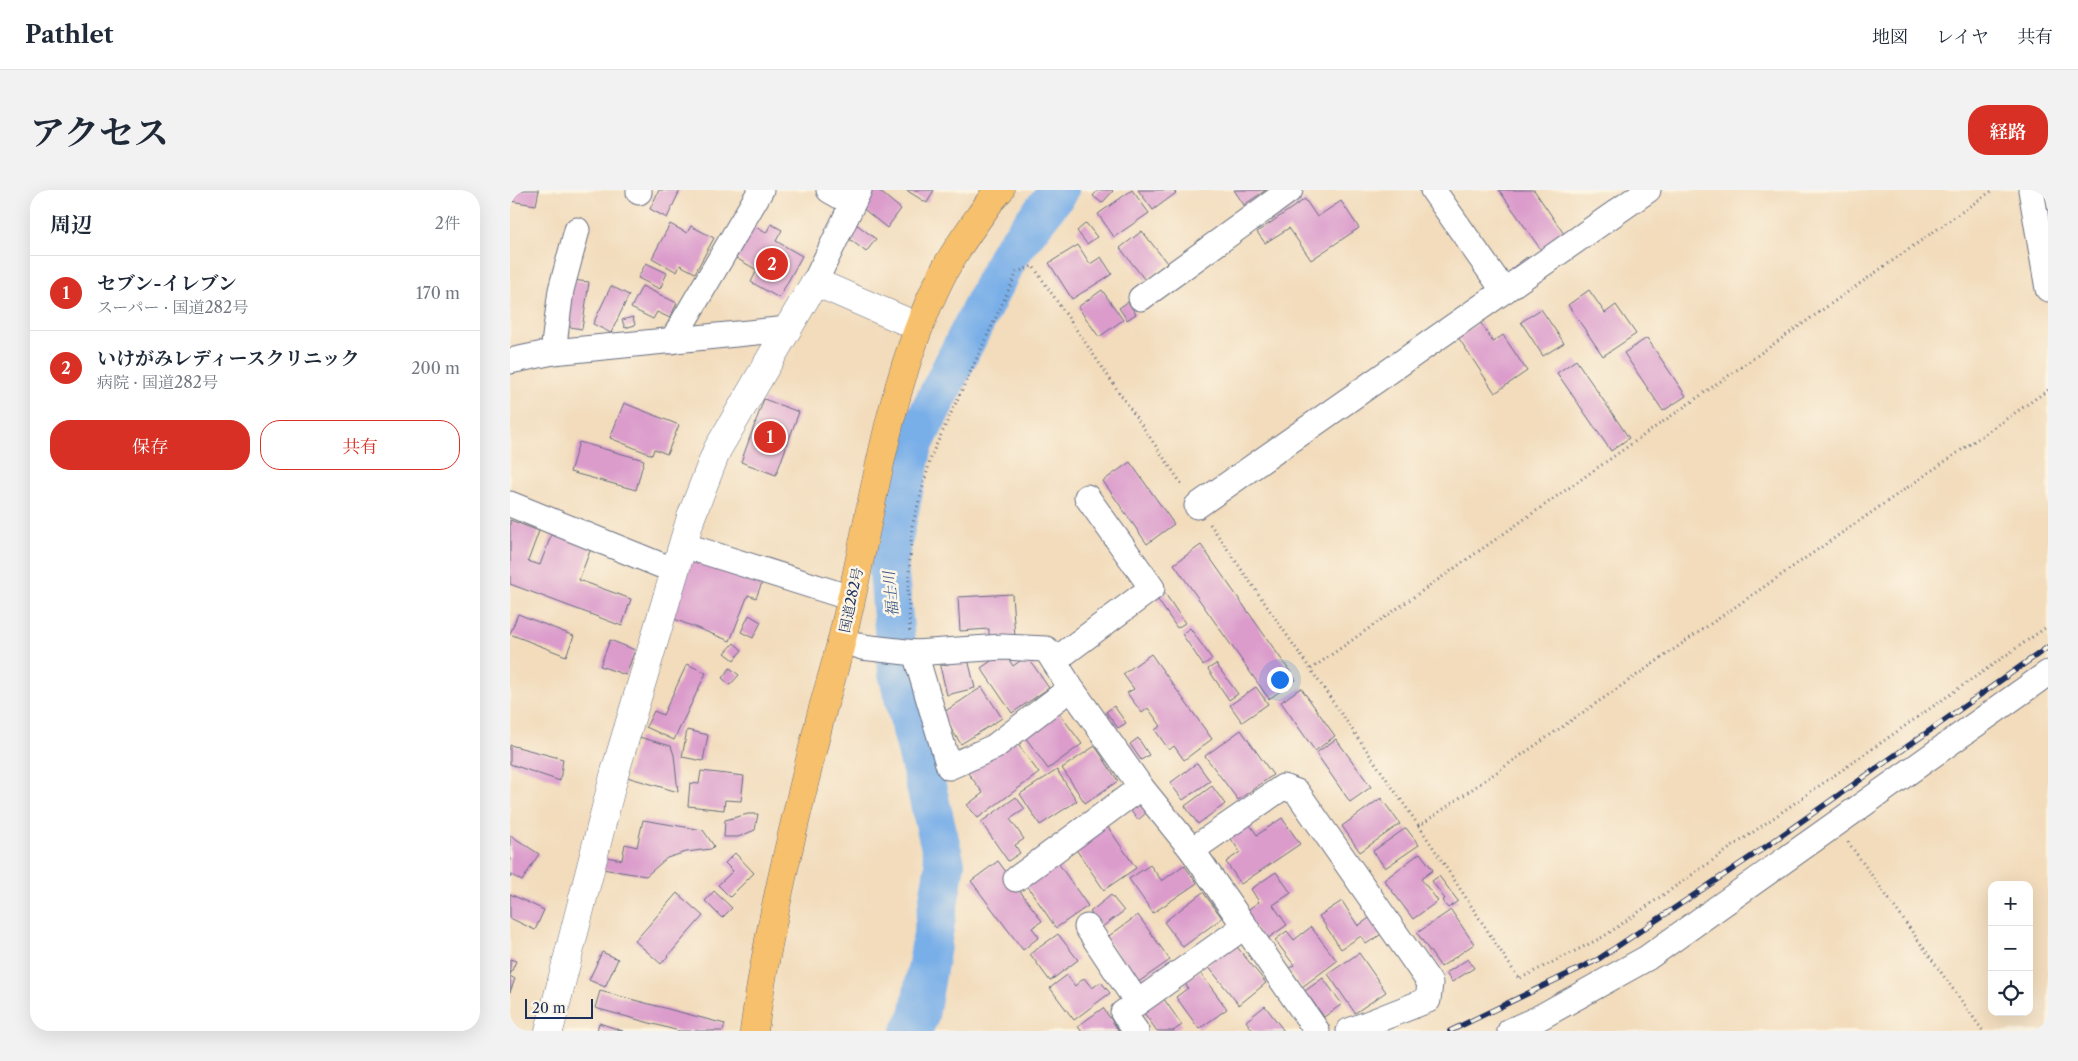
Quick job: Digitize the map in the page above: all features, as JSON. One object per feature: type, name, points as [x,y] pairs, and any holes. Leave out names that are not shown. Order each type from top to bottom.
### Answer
[{"type":"highway","name":"国道282号","points":[[754,1031],[763,964],[819,723],[852,643],[851,598],[873,495],[902,376],[919,327],[941,276],[990,200],[1000,190]]},
{"type":"street","points":[[672,340],[761,190]]},
{"type":"street","points":[[549,1031],[615,772],[676,570],[682,544],[717,450],[815,282],[855,196],[829,190]]},
{"type":"street","points":[[1141,298],[1290,190]]},
{"type":"street","points":[[1433,190],[1504,291]]},
{"type":"street","points":[[1197,506],[1648,190]]},
{"type":"street","points":[[2031,190],[2048,289]]},
{"type":"street","points":[[553,352],[560,290],[576,230]]},
{"type":"street","points":[[815,282],[919,327]]},
{"type":"street","points":[[510,361],[553,352],[788,329]]},
{"type":"street","points":[[1054,661],[1152,588],[1087,497]]},
{"type":"street","points":[[510,504],[676,570]]},
{"type":"street","points":[[682,544],[851,598]]},
{"type":"street","points":[[852,643],[913,653],[1002,647],[1046,649],[1071,688],[1141,787],[1192,850],[1317,1031]]},
{"type":"street","points":[[913,653],[949,767],[994,747],[1071,688]]},
{"type":"street","points":[[1510,1031],[1537,1019],[1647,958],[2048,673]]},
{"type":"street","points":[[1016,879],[1141,787]]},
{"type":"street","points":[[1192,850],[1283,787],[1297,792],[1430,983],[1428,1000],[1349,1031]]},
{"type":"street","points":[[1136,1031],[1123,1013],[1245,926]]},
{"type":"street","points":[[1087,927],[1138,1002]]},
{"type":"path","points":[[1311,669],[1993,190]]},
{"type":"path","points":[[2048,390],[1419,826],[1519,979],[1603,937],[2048,626]]},
{"type":"path","points":[[1835,824],[1983,1031]]},
{"type":"building","points":[[510,190],[539,190],[536,205],[510,201]]},
{"type":"building","points":[[659,190],[680,190],[667,218],[650,209]]},
{"type":"building","points":[[872,190],[878,190],[901,209],[887,228],[860,206]]},
{"type":"building","points":[[906,190],[934,190],[927,203]]},
{"type":"building","points":[[1098,190],[1113,191],[1102,203],[1093,196]]},
{"type":"building","points":[[1132,190],[1149,213],[1114,237],[1098,214]]},
{"type":"building","points":[[1138,190],[1174,190],[1176,193],[1153,210]]},
{"type":"building","points":[[1234,190],[1266,190],[1244,205]]},
{"type":"building","points":[[1499,190],[1534,190],[1564,234],[1541,250]]},
{"type":"building","points":[[1305,199],[1317,217],[1341,201],[1359,228],[1311,260],[1289,228],[1265,243],[1257,232]]},
{"type":"building","points":[[1086,223],[1097,237],[1087,244],[1077,231]]},
{"type":"building","points":[[670,224],[687,233],[691,226],[714,238],[695,273],[680,265],[677,272],[652,258]]},
{"type":"building","points":[[771,224],[782,230],[776,241],[802,256],[779,298],[751,282],[757,270],[736,258],[754,226],[766,233]]},
{"type":"building","points":[[856,224],[876,239],[866,252],[847,237]]},
{"type":"building","points":[[1142,231],[1167,263],[1145,280],[1120,248]]},
{"type":"building","points":[[1078,245],[1090,264],[1101,257],[1112,274],[1072,299],[1049,263]]},
{"type":"building","points":[[1527,257],[1530,261],[1515,272],[1512,268]]},
{"type":"building","points":[[646,263],[667,273],[660,289],[638,278]]},
{"type":"building","points":[[572,280],[589,282],[582,329],[564,326]]},
{"type":"building","points":[[611,286],[629,295],[611,333],[593,324]]},
{"type":"building","points":[[642,286],[677,303],[670,318],[657,312],[653,319],[631,308]]},
{"type":"building","points":[[1102,290],[1123,320],[1099,337],[1078,307]]},
{"type":"building","points":[[1589,290],[1605,313],[1616,305],[1636,334],[1603,356],[1568,305]]},
{"type":"building","points":[[1128,302],[1136,314],[1127,320],[1119,308]]},
{"type":"building","points":[[1541,309],[1564,343],[1543,356],[1521,322]]},
{"type":"building","points":[[633,317],[635,325],[625,328],[622,320]]},
{"type":"building","points":[[1480,322],[1493,342],[1503,335],[1527,371],[1495,393],[1458,337]]},
{"type":"building","points":[[1647,338],[1686,396],[1663,411],[1624,353]]},
{"type":"building","points":[[1576,360],[1629,438],[1611,451],[1557,373]]},
{"type":"building","points":[[764,399],[799,412],[776,475],[741,462]]},
{"type":"building","points":[[624,403],[679,425],[667,454],[654,449],[652,455],[610,438]]},
{"type":"building","points":[[579,442],[644,460],[636,490],[570,472]]},
{"type":"building","points":[[1130,462],[1174,524],[1147,544],[1103,481]]},
{"type":"building","points":[[510,520],[539,531],[528,561],[540,565],[552,533],[591,548],[579,580],[631,599],[622,626],[510,584]]},
{"type":"building","points":[[1201,545],[1296,680],[1269,699],[1174,564]]},
{"type":"building","points":[[695,553],[763,580],[756,598],[748,595],[730,641],[669,617]]},
{"type":"building","points":[[1164,592],[1185,623],[1177,628],[1156,597]]},
{"type":"building","points":[[1012,594],[1015,637],[989,638],[989,629],[960,631],[958,597]]},
{"type":"building","points":[[518,614],[574,636],[566,656],[510,634]]},
{"type":"building","points":[[749,615],[761,622],[753,638],[741,632]]},
{"type":"building","points":[[1190,628],[1212,659],[1203,665],[1182,634]]},
{"type":"building","points":[[610,640],[635,650],[626,675],[600,666]]},
{"type":"building","points":[[734,643],[742,650],[734,660],[725,653]]},
{"type":"building","points":[[1004,652],[1013,666],[1027,656],[1049,688],[1012,713],[981,668]]},
{"type":"building","points":[[1151,654],[1212,739],[1184,760],[1174,746],[1169,750],[1155,730],[1161,726],[1148,708],[1142,713],[1127,693],[1134,689],[1123,674]]},
{"type":"building","points":[[968,659],[975,688],[947,695],[940,666]]},
{"type":"building","points":[[687,664],[706,673],[674,740],[646,727],[654,711],[663,715]]},
{"type":"building","points":[[1216,664],[1238,694],[1229,700],[1208,669]]},
{"type":"building","points":[[730,668],[739,675],[730,685],[722,678]]},
{"type":"building","points":[[982,687],[1002,718],[961,744],[941,714]]},
{"type":"building","points":[[1256,687],[1268,704],[1242,722],[1230,705]]},
{"type":"building","points":[[1301,688],[1335,736],[1315,751],[1281,702]]},
{"type":"building","points":[[1114,706],[1126,723],[1118,728],[1106,712]]},
{"type":"building","points":[[1056,709],[1082,744],[1048,769],[1023,734]]},
{"type":"building","points":[[687,730],[708,735],[703,761],[682,757]]},
{"type":"building","points":[[1241,730],[1273,775],[1238,800],[1205,756]]},
{"type":"building","points":[[639,737],[671,746],[674,755],[678,792],[627,777]]},
{"type":"building","points":[[1138,738],[1149,755],[1141,760],[1130,744]]},
{"type":"building","points":[[1014,739],[1039,773],[978,818],[967,805],[983,793],[968,773]]},
{"type":"building","points":[[1336,739],[1371,787],[1350,802],[1316,753]]},
{"type":"building","points":[[510,745],[563,759],[560,781],[510,764]]},
{"type":"building","points":[[1095,746],[1118,781],[1085,803],[1062,768]]},
{"type":"building","points":[[1197,763],[1210,781],[1183,800],[1170,783]]},
{"type":"building","points":[[1057,770],[1077,801],[1040,825],[1020,794]]},
{"type":"building","points":[[701,771],[744,776],[741,801],[725,800],[724,810],[688,806],[690,783],[699,784]]},
{"type":"building","points":[[1212,786],[1225,804],[1198,824],[1185,806]]},
{"type":"building","points":[[1016,797],[1025,809],[1010,819],[1024,839],[1015,845],[1020,853],[1008,861],[981,822]]},
{"type":"building","points":[[1381,798],[1400,824],[1360,852],[1342,826]]},
{"type":"building","points":[[1139,804],[1146,813],[1138,820],[1131,811]]},
{"type":"building","points":[[748,814],[758,814],[755,830],[738,837],[724,837],[725,820]]},
{"type":"building","points":[[1282,818],[1300,844],[1241,884],[1226,862],[1240,852],[1229,836],[1248,822],[1257,835]]},
{"type":"building","points":[[643,820],[703,830],[714,846],[711,849],[686,852],[667,858],[646,876],[602,869],[606,857],[622,860],[625,844],[637,847]]},
{"type":"building","points":[[1105,823],[1136,868],[1104,890],[1073,845]]},
{"type":"building","points":[[1406,828],[1419,845],[1385,868],[1373,851]]},
{"type":"building","points":[[510,835],[539,854],[522,881],[512,875],[510,878]]},
{"type":"building","points":[[735,853],[754,873],[730,897],[718,885],[733,871],[725,863]]},
{"type":"building","points":[[1420,853],[1433,870],[1421,879],[1438,901],[1413,919],[1384,880]]},
{"type":"building","points":[[1056,860],[1088,906],[1056,928],[1024,881]]},
{"type":"building","points":[[998,861],[1042,921],[1032,928],[1039,937],[1023,950],[971,881]]},
{"type":"building","points":[[1150,865],[1162,881],[1184,865],[1197,883],[1153,913],[1129,879]]},
{"type":"building","points":[[1276,872],[1291,893],[1273,905],[1287,925],[1264,941],[1244,912],[1259,902],[1251,889]]},
{"type":"building","points":[[1439,876],[1458,901],[1448,908],[1442,901],[1445,899],[1432,881]]},
{"type":"building","points":[[714,891],[732,908],[722,918],[705,901]]},
{"type":"building","points":[[1203,892],[1222,918],[1183,947],[1164,922]]},
{"type":"building","points":[[677,893],[703,916],[661,964],[635,941]]},
{"type":"building","points":[[510,894],[544,910],[535,930],[510,918]]},
{"type":"building","points":[[1111,895],[1124,911],[1102,927],[1090,912]]},
{"type":"building","points":[[1342,901],[1358,926],[1372,916],[1383,933],[1366,944],[1361,936],[1341,949],[1319,916]]},
{"type":"building","points":[[1451,910],[1474,944],[1441,967],[1417,933]]},
{"type":"building","points":[[1138,915],[1170,960],[1137,983],[1106,938]]},
{"type":"building","points":[[1311,927],[1337,961],[1302,987],[1288,969],[1294,965],[1275,940],[1287,931],[1294,940]]},
{"type":"building","points":[[1058,934],[1078,960],[1050,981],[1030,954]]},
{"type":"building","points":[[1234,943],[1266,983],[1239,1005],[1207,965]]},
{"type":"building","points":[[602,952],[618,959],[605,987],[589,980]]},
{"type":"building","points":[[1359,953],[1386,992],[1355,1013],[1328,974]]},
{"type":"building","points":[[510,959],[516,961],[510,975]]},
{"type":"building","points":[[1468,959],[1474,968],[1452,982],[1446,973]]},
{"type":"building","points":[[1199,971],[1227,1009],[1199,1029],[1176,997],[1188,988],[1184,982]]},
{"type":"building","points":[[1067,975],[1075,986],[1084,978],[1092,988],[1101,982],[1110,993],[1074,1020],[1050,988]]},
{"type":"building","points":[[510,976],[515,979],[510,992]]},
{"type":"building","points":[[1323,978],[1342,1004],[1324,1017],[1305,991]]},
{"type":"building","points":[[600,991],[725,1024],[723,1031],[679,1031],[595,1008]]},
{"type":"building","points":[[1159,992],[1182,1025],[1173,1031],[1157,1031],[1139,1006]]},
{"type":"building","points":[[1265,1006],[1284,1031],[1253,1031],[1246,1021]]},
{"type":"building","points":[[1103,1008],[1119,1031],[1081,1031],[1078,1026]]},
{"type":"building","points":[[599,1023],[623,1031],[597,1031]]},
{"type":"waterway","name":"福士川","points":[[911,1031],[919,1016],[945,864],[898,673],[888,562],[913,445],[1009,254],[1059,190]]},
{"type":"railway","points":[[1450,1031],[1597,960],[1761,850],[2048,647]]},
{"type":"place","name":"いけがみレディースクリニック","points":[[772,264]]},
{"type":"place","name":"セブン-イレブン","points":[[770,437]]}]
